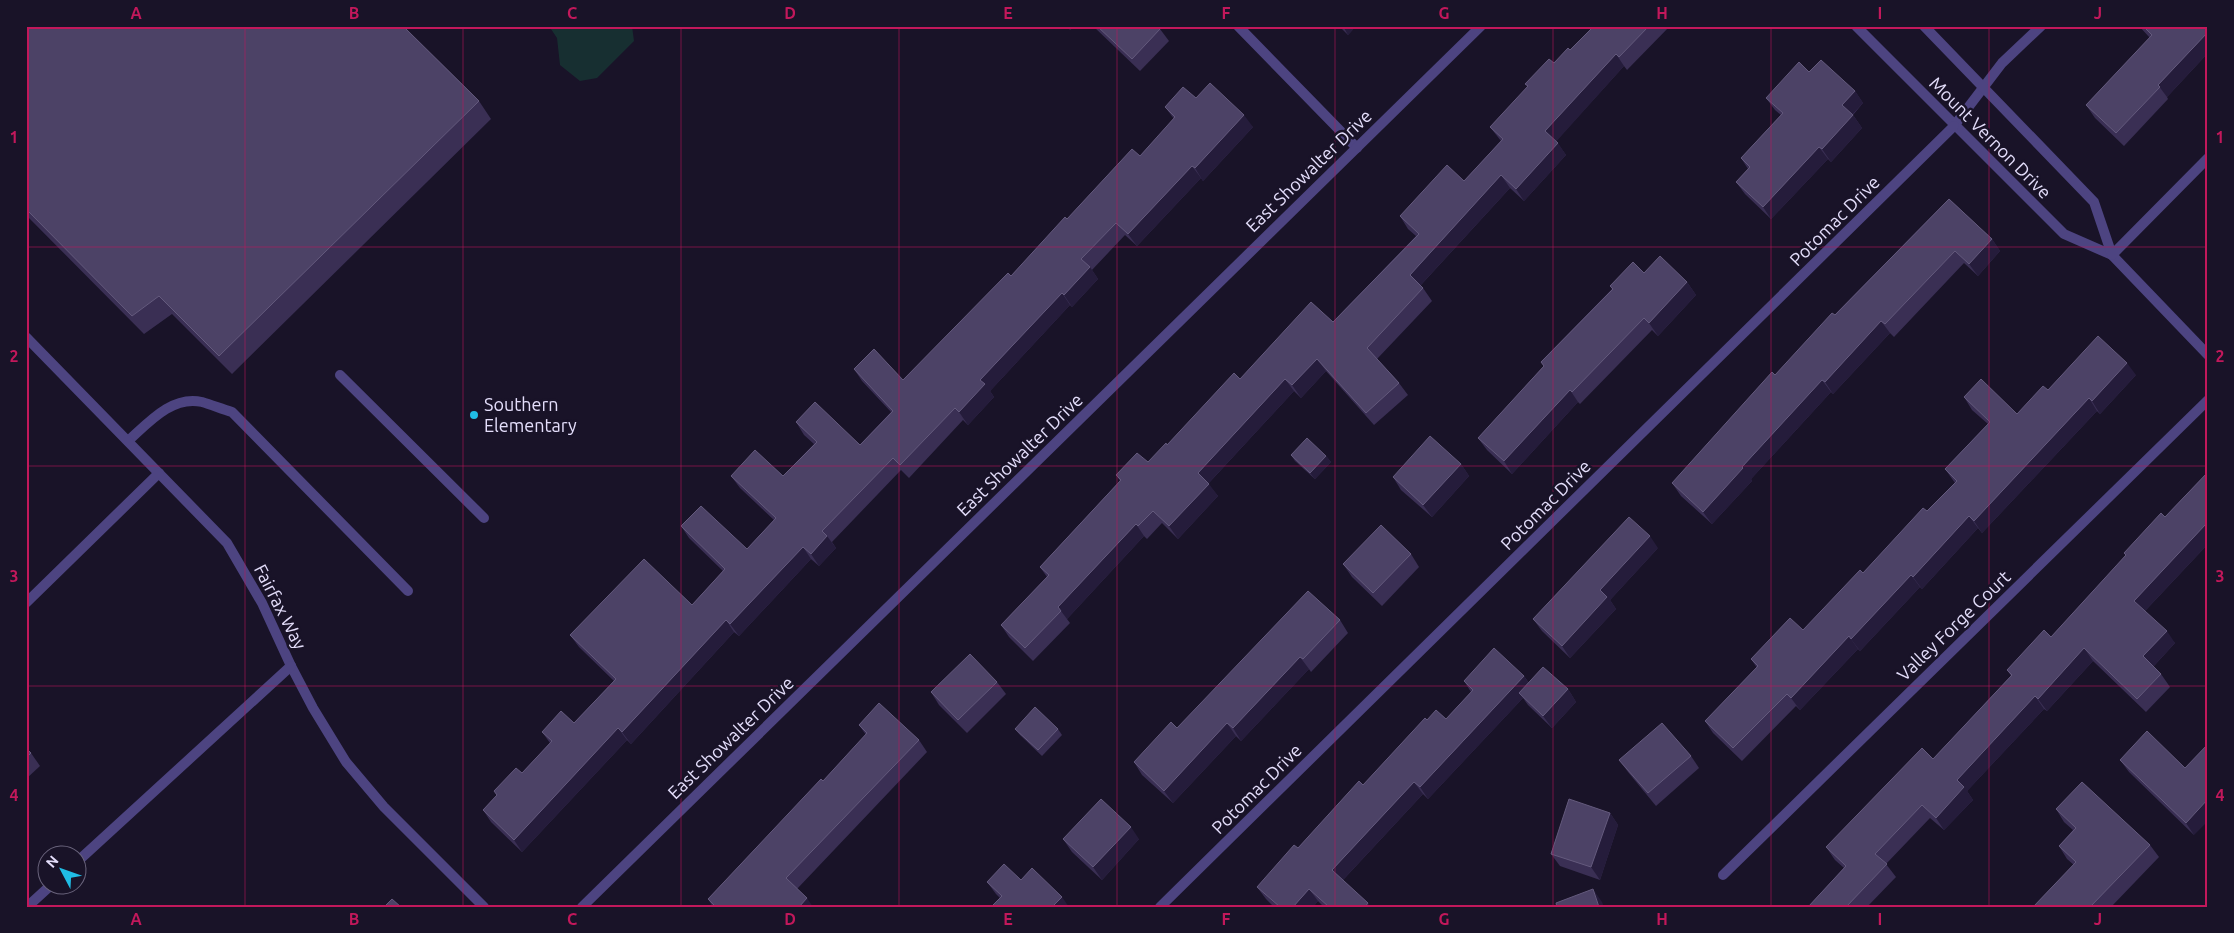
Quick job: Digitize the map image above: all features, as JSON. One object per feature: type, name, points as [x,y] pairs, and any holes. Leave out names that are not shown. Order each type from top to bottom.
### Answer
[{"type":"street","points":[[1238,26],[1357,148]]},
{"type":"street","name":"East Showalter Drive","points":[[582,907],[1481,26]]},
{"type":"street","name":"Mount Vernon Drive","points":[[1856,26],[2064,234],[2112,255],[2208,355]]},
{"type":"street","name":"Mount Vernon Drive","points":[[1924,26],[2094,202],[2112,255]]},
{"type":"street","name":"Potomac Drive","points":[[1160,907],[1954,126],[2002,63],[2041,26]]},
{"type":"street","points":[[2112,255],[2208,158]]},
{"type":"street","name":"Fairfax Way","points":[[28,340],[227,543],[262,603],[313,708],[346,762],[384,807],[484,907]]},
{"type":"street","points":[[340,375],[484,518]]},
{"type":"street","name":"Valley Forge Court","points":[[1723,874],[2208,400]]},
{"type":"street","points":[[128,441],[162,411],[181,402],[200,402],[232,412],[408,590]]},
{"type":"street","points":[[26,603],[160,473]]},
{"type":"street","points":[[88,852],[291,666]]},
{"type":"street","points":[[27,907],[39,896]]},
{"type":"green space","points":[[549,26],[632,26],[634,41],[597,78],[580,81],[560,65],[557,38]]},
{"type":"building","points":[[26,26],[403,26],[479,101],[219,356],[159,296],[132,316],[26,209]]},
{"type":"building","points":[[1097,26],[1157,26],[1160,29],[1132,59]]},
{"type":"building","points":[[1594,26],[1649,26],[1619,57],[1616,54],[1545,131],[1558,143],[1516,189],[1501,175],[1410,275],[1423,288],[1367,348],[1399,383],[1366,413],[1317,359],[1292,385],[1285,379],[1198,473],[1209,484],[1169,526],[1153,511],[1138,526],[1136,524],[1058,607],[1061,611],[1025,648],[1001,625],[1049,575],[1040,567],[1121,480],[1116,475],[1137,453],[1148,462],[1166,443],[1167,445],[1234,373],[1240,379],[1311,302],[1333,322],[1419,234],[1400,216],[1447,165],[1464,181],[1503,139],[1490,127],[1528,86],[1525,84],[1549,59],[1554,63],[1568,48],[1570,50]]},
{"type":"building","points":[[2143,26],[2208,26],[2208,32],[2158,85],[2160,87],[2116,133],[2086,105],[2152,35]]},
{"type":"building","points":[[1821,60],[1855,91],[1842,105],[1853,115],[1822,149],[1819,147],[1763,207],[1736,182],[1750,167],[1741,158],[1783,113],[1766,98],[1799,62],[1809,72]]},
{"type":"building","points":[[1210,83],[1244,115],[1195,168],[1192,166],[1128,234],[1116,223],[1081,259],[1090,267],[1064,295],[1062,293],[980,380],[985,384],[959,412],[955,408],[900,465],[893,458],[822,531],[827,536],[811,554],[803,547],[730,624],[726,620],[622,732],[618,728],[514,840],[483,810],[497,795],[494,791],[516,768],[522,773],[552,741],[542,732],[561,711],[574,723],[616,679],[570,635],[644,559],[692,605],[725,569],[681,526],[701,506],[747,549],[776,518],[731,476],[755,450],[783,476],[817,442],[796,422],[815,402],[860,445],[893,411],[854,369],[874,349],[903,380],[1008,273],[1011,276],[1065,217],[1067,219],[1132,149],[1140,156],[1175,117],[1165,107],[1183,87],[1196,98]]},
{"type":"building","points":[[1949,199],[1992,239],[1969,264],[1955,251],[1885,324],[1881,321],[1825,382],[1822,380],[1703,512],[1672,483],[1772,372],[1775,375],[1832,313],[1835,315]]},
{"type":"building","points":[[1660,256],[1687,282],[1649,323],[1644,318],[1572,392],[1570,390],[1504,461],[1478,438],[1544,366],[1541,362],[1613,289],[1610,286],[1633,262],[1644,273]]},
{"type":"building","points":[[2098,336],[2127,363],[2092,401],[2089,398],[1974,521],[1969,516],[1913,577],[1911,575],[1851,639],[1849,636],[1791,698],[1787,694],[1733,748],[1705,721],[1758,666],[1751,659],[1790,618],[1803,630],[1860,570],[1863,573],[1923,508],[1927,511],[1957,481],[1945,469],[1990,422],[1964,397],[1981,379],[2017,414],[2043,386],[2048,390]]},
{"type":"building","points":[[1430,436],[1461,464],[1423,505],[1393,477]]},
{"type":"building","points":[[1307,438],[1326,456],[1310,473],[1291,455]]},
{"type":"building","points":[[2208,472],[2208,525],[2206,524],[2134,601],[2167,631],[2143,656],[2161,674],[2137,699],[2084,648],[2038,699],[2035,696],[1957,780],[1964,787],[1936,818],[1922,805],[1875,854],[1887,864],[1846,907],[1808,907],[1846,866],[1826,847],[1922,748],[1933,759],[2012,675],[2007,670],[2044,630],[2051,637],[2126,555],[2124,553],[2161,513],[2165,517]]},
{"type":"building","points":[[1629,517],[1650,536],[1600,590],[1607,597],[1562,646],[1533,619]]},
{"type":"building","points":[[1381,525],[1411,554],[1373,593],[1343,564]]},
{"type":"building","points":[[1308,591],[1340,620],[1303,659],[1300,657],[1233,728],[1227,723],[1164,791],[1134,762],[1171,722],[1177,728]]},
{"type":"building","points":[[1494,648],[1524,676],[1420,787],[1414,782],[1332,870],[1368,903],[1365,907],[1329,907],[1309,889],[1293,907],[1280,907],[1257,887],[1294,845],[1298,848],[1359,781],[1363,785],[1425,718],[1427,720],[1436,710],[1446,719],[1473,690],[1464,681]]},
{"type":"building","points":[[970,654],[997,682],[958,720],[931,692]]},
{"type":"building","points":[[1543,667],[1568,689],[1543,716],[1519,693]]},
{"type":"building","points":[[879,703],[919,740],[786,878],[807,898],[799,907],[716,907],[708,899],[867,733],[859,725]]},
{"type":"building","points":[[1035,707],[1058,729],[1038,750],[1015,729]]},
{"type":"building","points":[[1662,723],[1691,756],[1648,793],[1619,760]]},
{"type":"building","points":[[2147,731],[2185,768],[2208,744],[2208,799],[2186,823],[2120,760]]},
{"type":"building","points":[[26,748],[31,753],[26,758]]},
{"type":"building","points":[[2082,782],[2150,845],[2090,907],[2033,907],[2076,862],[2059,846],[2076,828],[2056,809]]},
{"type":"building","points":[[1101,799],[1131,827],[1093,867],[1063,839]]},
{"type":"building","points":[[1569,799],[1610,813],[1591,867],[1551,854]]},
{"type":"building","points":[[1004,864],[1021,880],[1032,868],[1062,897],[1052,907],[991,907],[1002,896],[987,882]]},
{"type":"building","points":[[1593,889],[1599,907],[1557,907],[1556,903]]},
{"type":"building","points":[[392,899],[401,907],[384,907]]},
{"type":"place","name":"Southern Elementary","points":[[474,415]]}]
